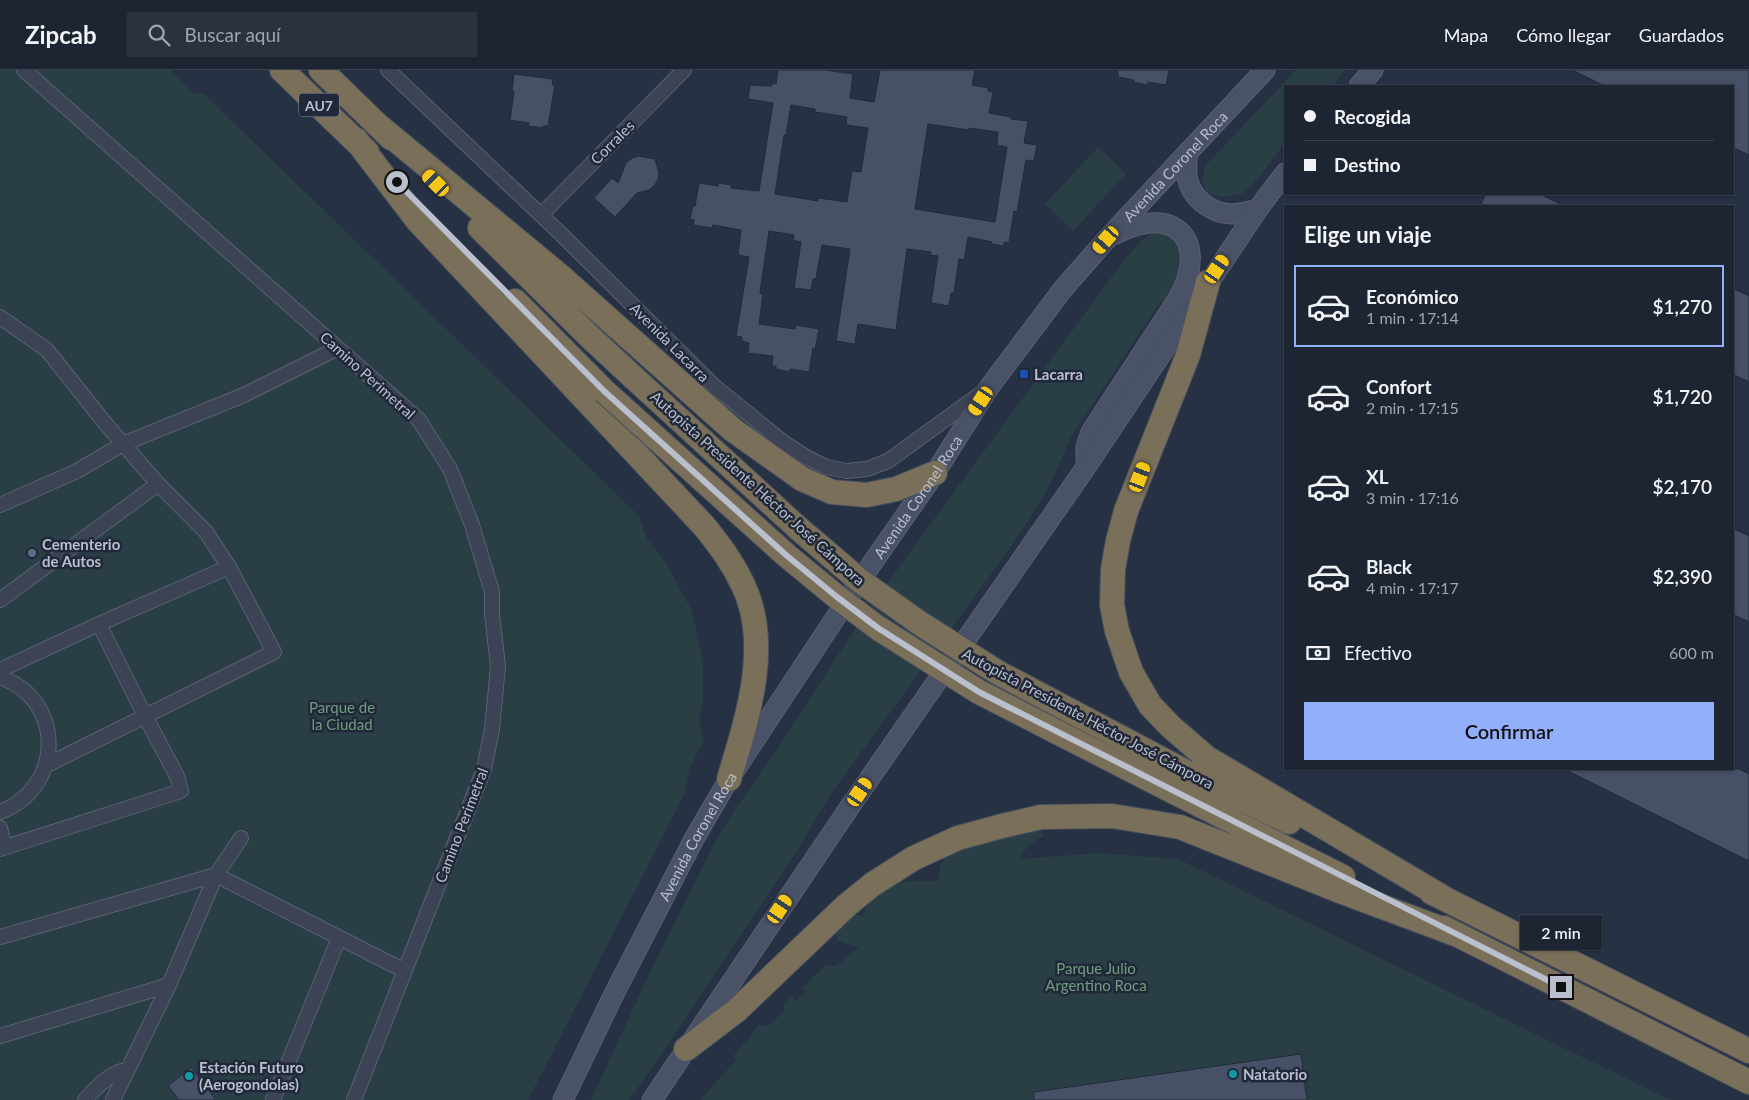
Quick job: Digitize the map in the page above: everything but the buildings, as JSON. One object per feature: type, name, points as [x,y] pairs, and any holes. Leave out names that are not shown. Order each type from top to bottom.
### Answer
[{"type":"highway","name":"Autopista Presidente Héctor José Cámpora","points":[[282,70],[356,140],[604,391],[786,555],[837,597],[909,648],[979,692],[1444,898],[1749,1051]]},
{"type":"highway","name":"Autopista Presidente Héctor José Cámpora","points":[[321,70],[590,338],[716,455],[859,580],[921,624],[1180,782],[1458,935],[1749,1082]]},
{"type":"highway","points":[[380,127],[559,275],[733,430],[802,479],[832,492],[867,495],[896,490],[935,473]]},
{"type":"highway","points":[[356,140],[418,220],[669,489],[730,558],[744,586],[753,612],[756,646],[754,681],[742,736],[729,779]]},
{"type":"highway","points":[[1208,282],[1191,347],[1126,511],[1118,541],[1113,569],[1112,604],[1117,631],[1131,672],[1150,705],[1170,726],[1207,758],[1444,898]]},
{"type":"highway","points":[[686,1049],[736,1011],[847,905],[873,884],[914,858],[958,838],[1041,817],[1112,816],[1180,827],[1340,891],[1458,935]]},
{"type":"main road","name":"Avenida Coronel Roca","points":[[563,1100],[615,992],[681,865],[729,779],[855,588],[935,473],[990,386],[1063,289],[1106,240],[1265,70]]},
{"type":"main road","points":[[1360,85],[1373,70]]},
{"type":"main road","points":[[1188,152],[1187,177],[1191,189],[1199,199],[1209,207],[1220,212],[1232,214],[1258,209]]},
{"type":"main road","points":[[652,1100],[849,808],[1086,466],[1208,282],[1284,174]]},
{"type":"main road","points":[[1086,466],[1086,447],[1091,432],[1179,297],[1186,285],[1191,262],[1184,237],[1169,224],[1150,222],[1136,225],[1106,240]]},
{"type":"street","name":"Camino Perimetral","points":[[24,70],[419,420],[450,469],[472,524],[492,592],[492,614],[498,666],[492,729],[484,769],[354,1100]]},
{"type":"street","name":"Avenida Lacarra","points":[[388,70],[541,215],[714,386],[783,442],[806,457],[826,467],[846,471],[867,469],[888,462],[990,386]]},
{"type":"street","name":"Corrales","points":[[541,215],[684,70]]},
{"type":"street","points":[[0,316],[47,350],[74,387],[123,444],[158,484],[206,532],[229,566],[274,652],[46,766]]},
{"type":"street","points":[[0,505],[77,471],[123,444],[244,395],[338,348]]},
{"type":"street","points":[[0,600],[158,484]]},
{"type":"street","points":[[0,670],[229,566]]},
{"type":"street","points":[[0,828],[2,848],[181,791],[177,776],[99,624]]},
{"type":"street","points":[[0,677],[23,689],[31,697],[44,717],[49,739],[46,766],[37,784],[30,793],[12,807],[0,812]]},
{"type":"street","points":[[113,1100],[169,984],[216,875],[241,838]]},
{"type":"street","points":[[0,937],[216,875],[405,971]]},
{"type":"street","points":[[273,1100],[339,938]]},
{"type":"street","points":[[0,1036],[169,984]]},
{"type":"street","points":[[85,1100],[96,1088],[119,1071],[127,1070]]},
{"type":"green space","name":"Parque de la Ciudad","points":[[0,70],[171,70],[194,93],[204,94],[639,516],[647,539],[665,561],[692,611],[703,662],[703,700],[699,719],[704,740],[690,768],[684,795],[528,1100],[0,1100]]},
{"type":"green space","points":[[1296,70],[1345,70],[1333,85],[1284,85],[1284,143],[1260,176],[1246,191],[1237,195],[1223,197],[1211,195],[1204,187],[1203,174],[1205,166]]},
{"type":"green space","points":[[1098,147],[1126,174],[1073,231],[1045,204]]},
{"type":"green space","points":[[1153,232],[1179,236],[1189,273],[1156,308],[1071,437],[1048,489],[1013,544],[830,795],[799,848],[629,1100],[591,1100],[650,972],[715,842],[734,811],[891,578],[1124,260],[1140,242]]},
{"type":"green space","name":"Parque Julio Argentino Roca","points":[[1033,826],[1045,835],[1024,851],[1021,859],[1098,853],[1178,859],[1670,1100],[700,1100],[736,1060],[734,1055],[758,1025],[768,1026],[784,1011],[784,1003],[792,996],[794,1002],[805,993],[802,988],[826,965],[836,966],[860,946],[853,946],[837,940],[834,927],[847,913],[862,916],[868,906],[872,891],[887,882],[939,881],[940,866],[949,851]]},
{"type":"place","name":"Lacarra","points":[[1024,374]]},
{"type":"place","name":"Cementerio de Autos","points":[[32,553]]},
{"type":"place","name":"Natatorio","points":[[1233,1074]]},
{"type":"place","name":"Estación Futuro (Aerogondolas)","points":[[189,1076]]},
{"type":"route","points":[[397,182],[604,391],[715,489],[786,555],[878,628],[979,692],[1561,987]]}]
